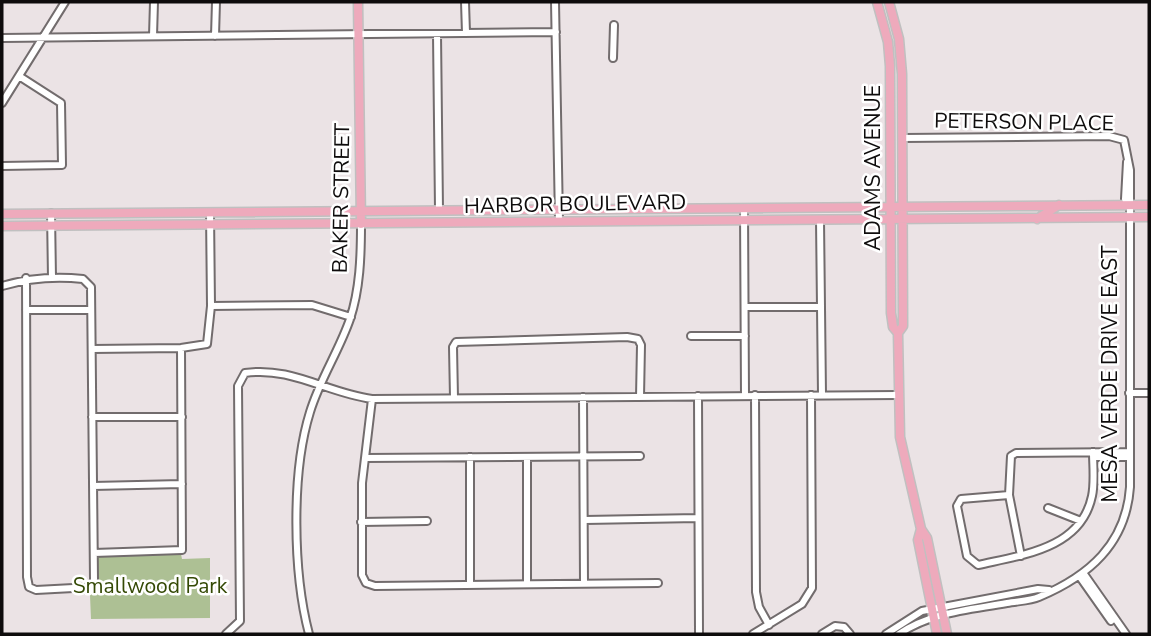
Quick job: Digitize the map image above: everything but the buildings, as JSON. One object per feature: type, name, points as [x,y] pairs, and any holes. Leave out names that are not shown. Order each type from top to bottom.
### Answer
[{"type":"main road","name":"BAKER STREET","points":[[358,2],[361,224]]},
{"type":"main road","name":"ADAMS AVENUE","points":[[877,2],[884,23],[890,94],[891,313],[893,327],[898,333]]},
{"type":"main road","name":"ADAMS AVENUE","points":[[889,2],[901,51],[903,326],[898,333],[901,443],[920,529],[918,540],[937,612],[947,634]]},
{"type":"main road","points":[[884,23],[894,20]]},
{"type":"main road","points":[[902,94],[890,94],[895,105],[897,134],[903,138]]},
{"type":"main road","points":[[1037,219],[1059,205]]},
{"type":"main road","name":"HARBOR BOULEVARD","points":[[2,214],[1149,205]]},
{"type":"main road","name":"HARBOR BOULEVARD","points":[[2,226],[1149,217]]},
{"type":"main road","name":"ADAMS AVENUE","points":[[937,612],[937,634]]},
{"type":"street","points":[[2,103],[65,2]]},
{"type":"street","points":[[153,36],[154,2]]},
{"type":"street","points":[[215,36],[216,2]]},
{"type":"street","points":[[465,2],[466,33]]},
{"type":"street","points":[[555,2],[559,221]]},
{"type":"street","points":[[613,58],[614,25]]},
{"type":"street","points":[[2,38],[555,32]]},
{"type":"street","points":[[437,34],[439,210]]},
{"type":"street","points":[[2,166],[62,165],[61,103],[19,76]]},
{"type":"street","name":"PETERSON PLACE","points":[[903,138],[1119,137],[1126,145],[1125,188],[1128,205]]},
{"type":"street","name":"MESA VERDE DRIVE EAST","points":[[886,634],[915,614],[1040,597],[1082,575],[1111,545],[1124,521],[1129,499],[1128,205]]},
{"type":"street","points":[[744,208],[745,396]]},
{"type":"street","points":[[92,349],[181,348],[207,344],[211,306],[210,212]]},
{"type":"street","points":[[51,214],[52,278]]},
{"type":"street","points":[[820,220],[822,395]]},
{"type":"street","name":"BAKER STREET","points":[[309,634],[299,595],[298,475],[304,430],[319,385],[351,317],[361,257],[361,224]]},
{"type":"street","points":[[2,286],[26,278],[52,278],[83,279],[91,287],[94,553],[92,587],[36,590],[29,587],[26,278]]},
{"type":"street","points":[[211,306],[312,305],[351,317]]},
{"type":"street","points":[[745,307],[821,307]]},
{"type":"street","points":[[26,310],[91,310]]},
{"type":"street","points":[[691,336],[745,336]]},
{"type":"street","points":[[454,398],[453,347],[456,342],[627,337],[638,338],[641,345],[640,397]]},
{"type":"street","points":[[94,553],[172,553],[182,550],[181,348]]},
{"type":"street","points":[[226,634],[240,621],[241,375],[250,372],[291,373],[319,385],[372,399],[898,395]]},
{"type":"street","points":[[1129,393],[1149,393]]},
{"type":"street","points":[[753,634],[805,601],[813,580],[811,395]]},
{"type":"street","points":[[698,396],[699,634]]},
{"type":"street","points":[[755,396],[756,592],[759,607],[769,625]]},
{"type":"street","points":[[583,397],[584,583]]},
{"type":"street","points":[[372,399],[361,522],[362,575],[366,583],[375,586],[658,583]]},
{"type":"street","points":[[92,417],[182,417]]},
{"type":"street","points":[[1021,556],[1009,495],[1011,456],[1016,453],[1130,454]]},
{"type":"street","points":[[1009,495],[961,499],[957,506],[967,556],[971,563],[978,565],[1021,556],[1055,544],[1081,521],[1092,496],[1093,454]]},
{"type":"street","points":[[365,458],[640,456]]},
{"type":"street","points":[[470,457],[470,584]]},
{"type":"street","points":[[527,457],[527,584]]},
{"type":"street","points":[[93,486],[182,484]]},
{"type":"street","points":[[1048,508],[1081,521]]},
{"type":"street","points":[[585,520],[698,518]]},
{"type":"street","points":[[361,522],[427,521]]},
{"type":"street","points":[[1082,575],[1123,634]]},
{"type":"street","name":"MESA VERDE DRIVE EAST","points":[[899,634],[937,612]]},
{"type":"street","points":[[822,634],[838,626],[844,627],[850,634]]},
{"type":"green space","name":"Smallwood Park","points":[[181,554],[182,559],[210,558],[210,618],[91,619],[90,595],[97,581],[97,555]]}]
